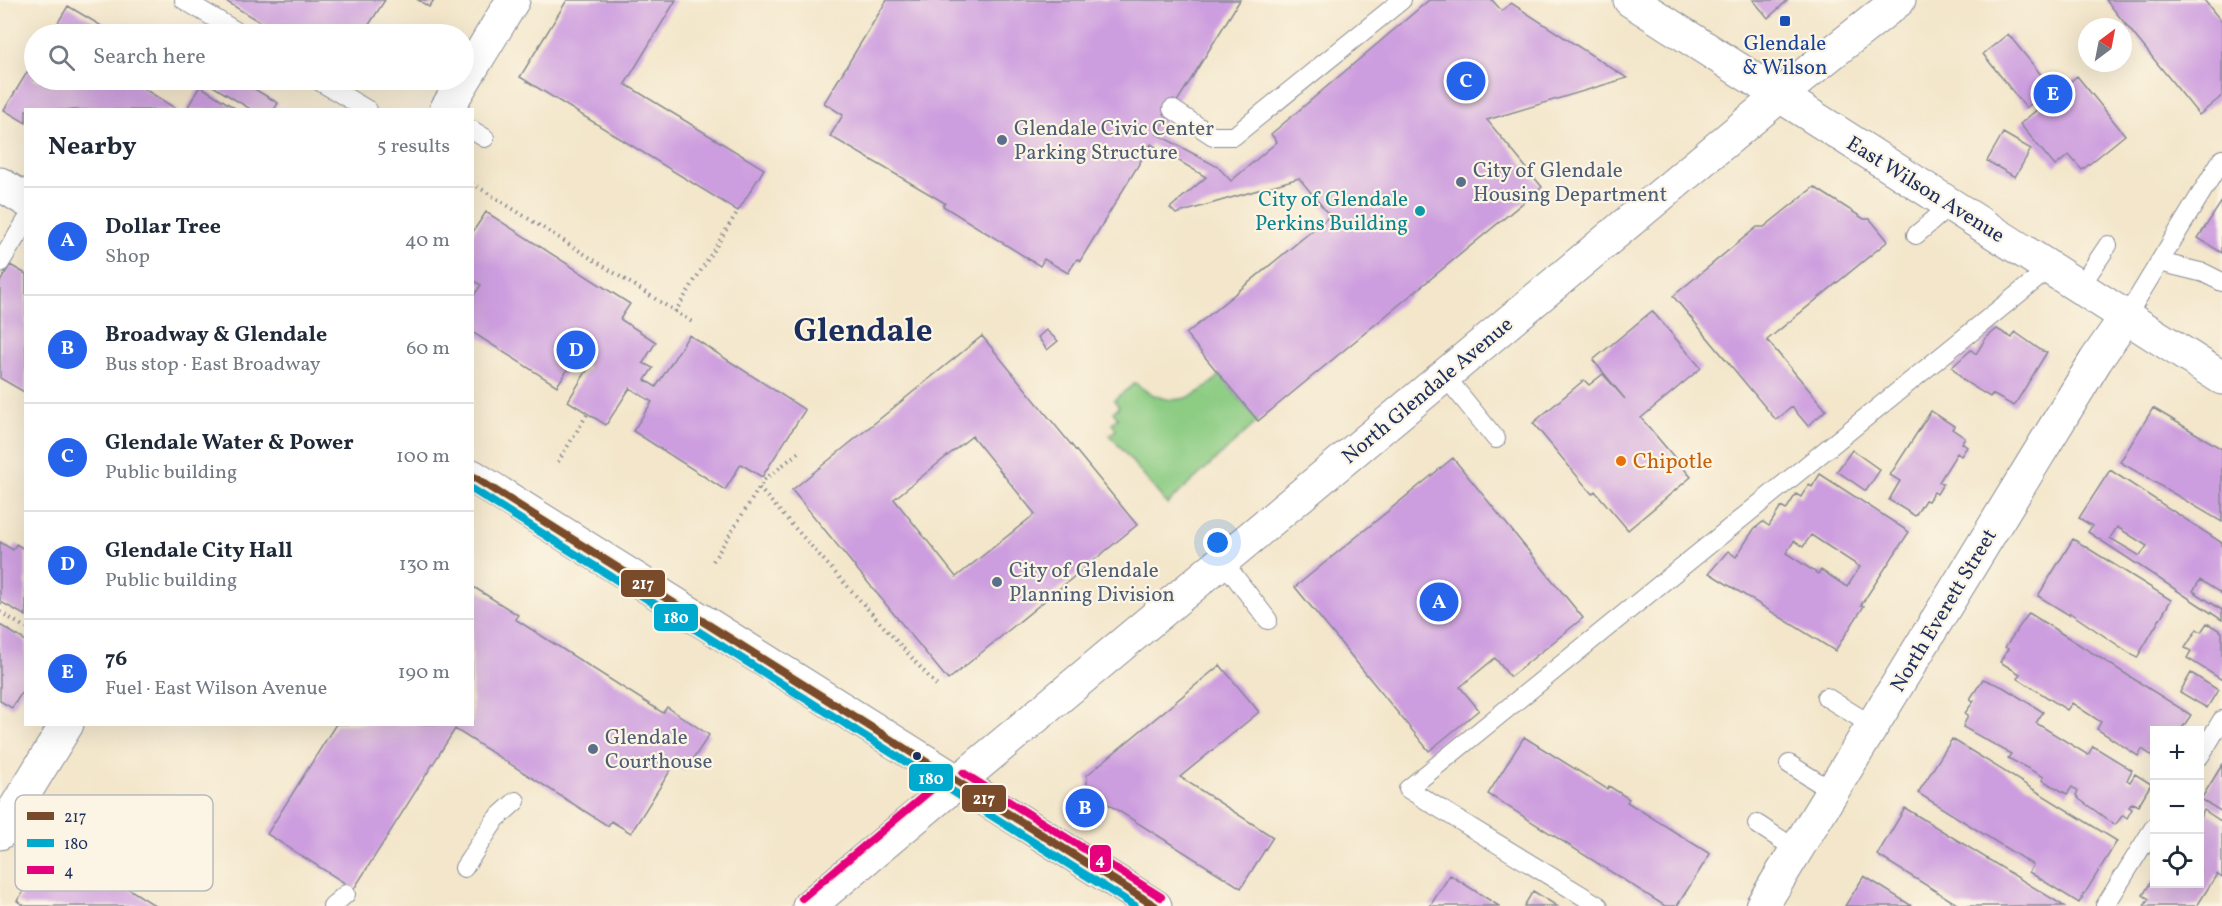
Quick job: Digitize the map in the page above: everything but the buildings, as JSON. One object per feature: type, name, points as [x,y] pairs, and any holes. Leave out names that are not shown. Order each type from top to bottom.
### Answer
[{"type":"main road","points":[[474,64],[513,0]]},
{"type":"main road","name":"East Wilson Avenue","points":[[1630,0],[2222,378]]},
{"type":"main road","name":"North Glendale Avenue","points":[[809,906],[1444,375],[1899,0]]},
{"type":"main road","points":[[447,108],[458,90]]},
{"type":"main road","points":[[0,184],[24,199]]},
{"type":"main road","name":"North Everett Street","points":[[1762,906],[2096,360],[2126,317]]},
{"type":"main road","points":[[474,477],[1155,906]]},
{"type":"main road","points":[[23,795],[66,726]]},
{"type":"main road","points":[[0,833],[15,809]]},
{"type":"lane","points":[[184,0],[224,24]]},
{"type":"lane","points":[[1172,110],[1213,136],[1234,135],[1402,0]]},
{"type":"lane","points":[[334,90],[365,108]]},
{"type":"lane","points":[[2126,317],[2222,159]]},
{"type":"lane","points":[[1916,236],[1951,205]]},
{"type":"lane","points":[[0,263],[24,224]]},
{"type":"lane","points":[[2080,287],[2108,244]]},
{"type":"lane","points":[[2159,262],[2204,273],[2222,282]]},
{"type":"lane","points":[[1599,906],[1408,789],[2050,268]]},
{"type":"lane","points":[[1444,375],[1496,439]]},
{"type":"lane","points":[[1222,560],[1268,620]]},
{"type":"lane","points":[[1826,697],[1873,726]]},
{"type":"lane","points":[[2204,748],[2222,720]]},
{"type":"lane","points":[[1789,764],[1832,791]]},
{"type":"lane","points":[[464,868],[496,819],[516,801]]},
{"type":"lane","points":[[1757,824],[1797,850]]},
{"type":"lane","points":[[2105,906],[2150,833]]},
{"type":"lane","points":[[332,906],[346,894]]},
{"type":"path","points":[[474,184],[692,322]]},
{"type":"path","points":[[675,312],[738,211]]},
{"type":"path","points":[[558,462],[588,414]]},
{"type":"path","points":[[713,561],[764,480],[799,452]]},
{"type":"path","points":[[759,488],[937,686]]},
{"type":"path","points":[[0,612],[24,627]]},
{"type":"green space","points":[[1220,375],[1258,421],[1167,504],[1110,435],[1116,430],[1112,423],[1118,418],[1113,412],[1119,407],[1114,400],[1135,383],[1158,397],[1179,399],[1189,397]]},
{"type":"transit line","name":"217","points":[[474,477],[1155,906]]},
{"type":"transit line","name":"180","points":[[474,490],[1135,906]]},
{"type":"transit line","name":"4","points":[[963,773],[1161,897]]},
{"type":"transit line","name":"4","points":[[802,898],[950,774]]},
{"type":"place","name":"Glendale & Wilson","points":[[1785,21]]},
{"type":"place","name":"Glendale Water & Power","points":[[1466,81]]},
{"type":"place","name":"76","points":[[2053,94]]},
{"type":"place","name":"Glendale Civic Center Parking Structure","points":[[1002,140]]},
{"type":"place","name":"City of Glendale Housing Department","points":[[1461,182]]},
{"type":"place","name":"City of Glendale Perkins Building","points":[[1420,211]]},
{"type":"place","name":"Glendale City Hall","points":[[576,350]]},
{"type":"place","name":"Chipotle","points":[[1621,461]]},
{"type":"place","name":"City of Glendale Planning Division","points":[[997,582]]},
{"type":"place","name":"Dollar Tree","points":[[1439,602]]},
{"type":"place","name":"Glendale Courthouse","points":[[593,749]]},
{"type":"place","name":"Broadway & Glendale","points":[[1085,808]]},
{"type":"district","name":"Glendale","points":[[863,329]]}]
